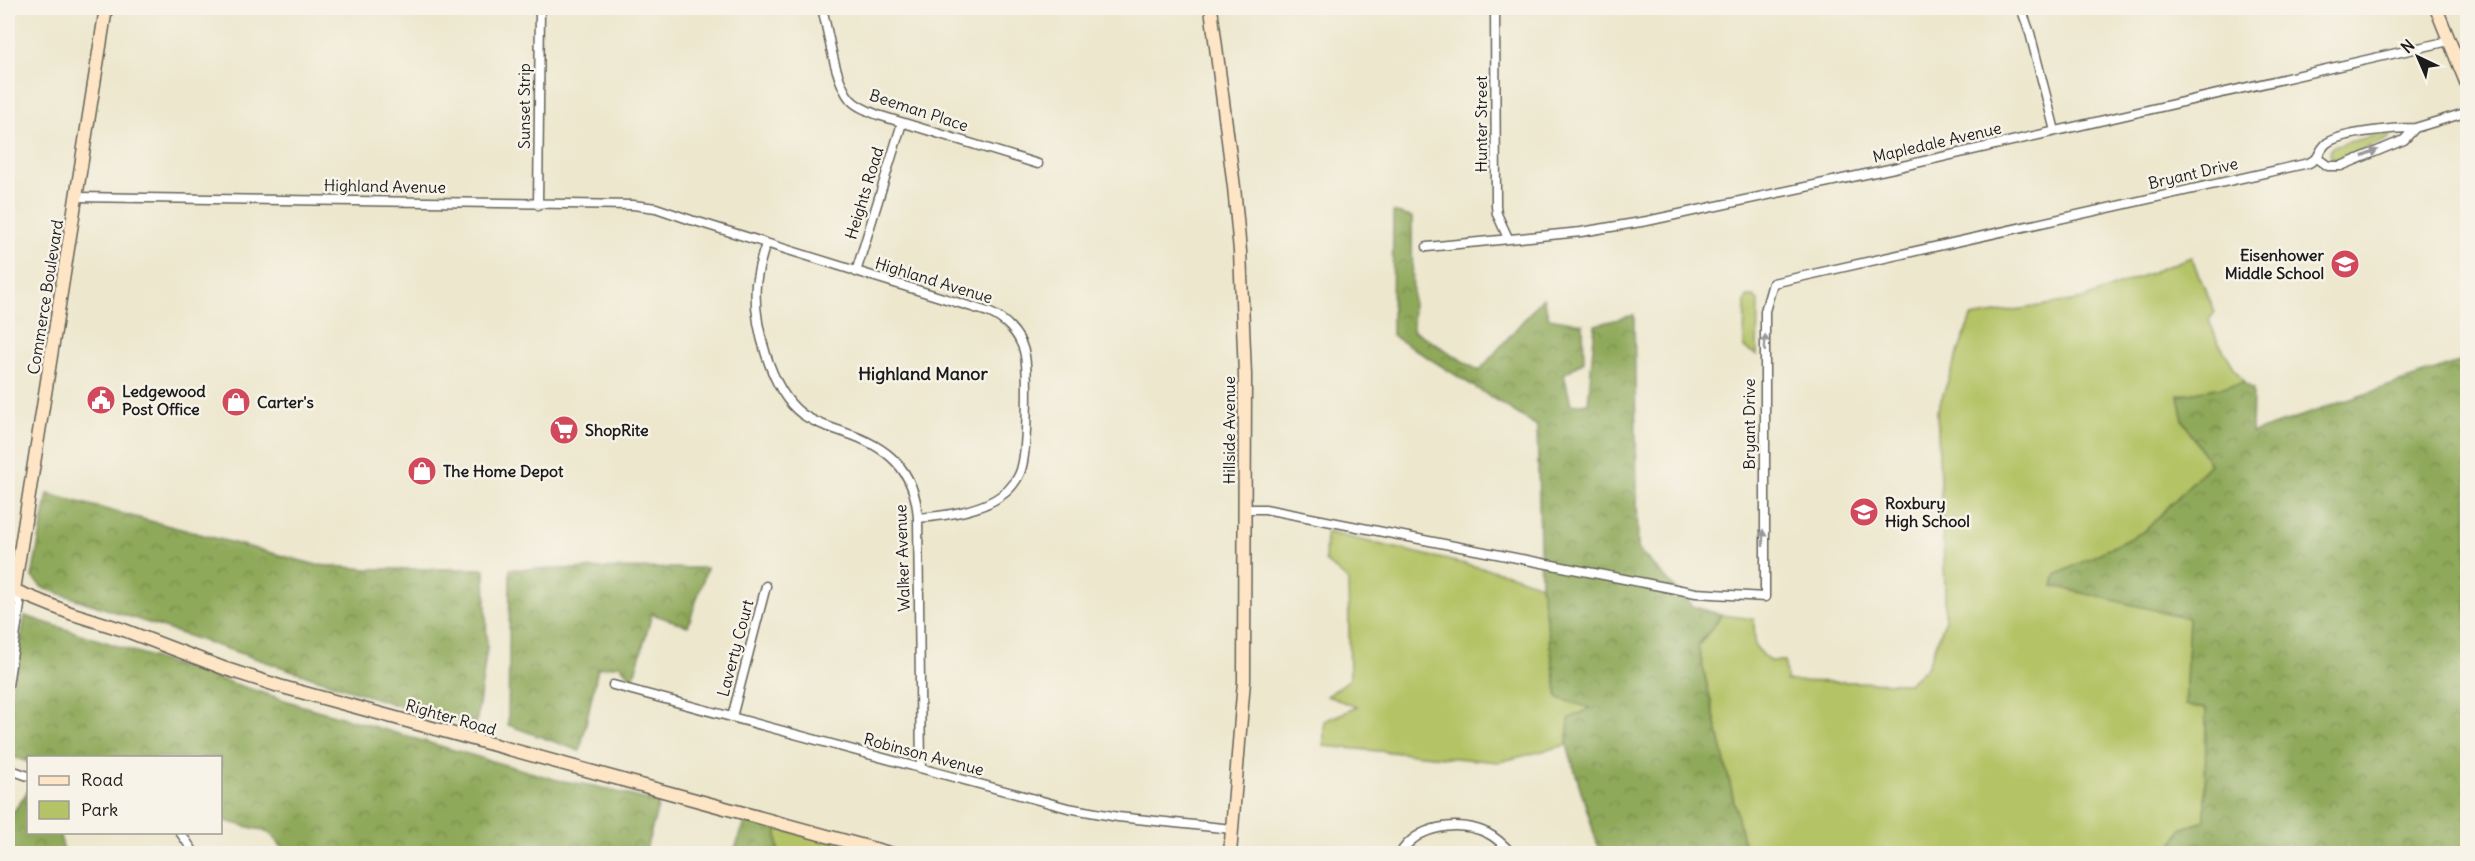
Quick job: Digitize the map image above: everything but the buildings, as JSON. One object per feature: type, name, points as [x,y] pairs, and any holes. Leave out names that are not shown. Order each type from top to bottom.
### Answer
[{"type":"street","name":"Commerce Boulevard","points":[[8,606],[77,197],[106,8]]},
{"type":"street","name":"Sunset Strip","points":[[538,205],[540,8]]},
{"type":"street","name":"Beeman Place","points":[[822,8],[838,72],[849,98],[860,108],[1038,164]]},
{"type":"street","name":"Hillside Avenue","points":[[1211,8],[1222,81],[1240,250],[1245,375],[1244,681],[1230,854]]},
{"type":"street","name":"Hunter Street","points":[[1495,8],[1496,206],[1508,238]]},
{"type":"street","points":[[2021,8],[2030,33],[2055,130]]},
{"type":"street","points":[[2436,8],[2449,41],[2463,63],[2468,87]]},
{"type":"street","name":"Mapledale Avenue","points":[[1426,247],[1581,232],[1647,221],[1894,168],[2449,41]]},
{"type":"street","name":"Bryant Drive","points":[[1246,508],[1265,508],[1696,593],[1765,597],[1766,311],[1773,284],[2309,163],[2317,158],[2322,148],[2332,140],[2391,128],[2415,128],[2468,112]]},
{"type":"street","name":"Heights Road","points":[[856,272],[902,123]]},
{"type":"street","name":"Bryant Drive","points":[[2317,158],[2328,166],[2341,166],[2404,140],[2415,128]]},
{"type":"street","name":"Highland Avenue","points":[[77,197],[641,206],[656,208],[997,316],[1012,329],[1024,351],[1026,377],[1024,453],[1018,477],[1002,495],[982,505],[939,516],[918,518]]},
{"type":"street","name":"Walker Avenue","points":[[766,244],[759,264],[756,300],[760,330],[781,390],[801,413],[817,423],[872,442],[890,454],[909,480],[918,506],[921,768]]},
{"type":"street","name":"Laverty Court","points":[[732,717],[766,586]]},
{"type":"street","name":"Commerce Boulevard","points":[[8,686],[20,605],[11,589]]},
{"type":"street","name":"Righter Road","points":[[11,589],[70,613],[279,686],[893,854]]},
{"type":"street","name":"Robinson Avenue","points":[[613,685],[1068,808],[1118,817],[1232,829]]},
{"type":"street","points":[[8,769],[27,776]]},
{"type":"street","points":[[1400,854],[1406,844],[1422,831],[1442,827],[1486,832],[1500,841],[1512,854]]},
{"type":"street","points":[[181,834],[195,854]]},
{"type":"green space","points":[[2386,133],[2390,136],[2388,139],[2339,160],[2333,159],[2330,155],[2331,148],[2336,145]]},
{"type":"green space","points":[[1393,212],[1412,217],[1413,330],[1479,371],[1543,298],[1549,318],[1583,324],[1584,361],[1564,374],[1571,405],[1588,403],[1595,325],[1634,315],[1638,549],[1692,606],[1722,615],[1698,646],[1746,853],[1600,853],[1567,745],[1569,719],[1590,708],[1558,698],[1541,585],[1537,426],[1392,335]]},
{"type":"green space","points":[[2191,257],[2215,312],[2209,320],[2217,340],[2244,383],[2178,395],[2183,420],[2210,464],[2145,531],[2056,575],[2053,586],[2189,618],[2185,705],[2206,708],[2205,821],[2183,828],[2168,853],[1746,853],[1698,646],[1722,615],[1754,619],[1755,646],[1769,661],[1785,661],[1786,681],[1909,683],[1927,667],[1945,621],[1937,411],[1971,317],[2083,299]]},
{"type":"green space","points":[[1748,296],[1754,296],[1758,301],[1757,355],[1744,348],[1745,301]]},
{"type":"green space","points":[[2467,359],[2467,853],[2168,853],[2183,828],[2205,821],[2206,708],[2185,705],[2189,618],[2053,586],[2056,575],[2145,531],[2210,464],[2183,420],[2178,395],[2244,383],[2253,389],[2252,433]]},
{"type":"green space","points":[[48,494],[317,565],[369,569],[485,569],[487,648],[476,725],[396,705],[43,588],[32,577]]},
{"type":"green space","points":[[1326,532],[1508,574],[1541,585],[1558,698],[1591,708],[1570,719],[1567,745],[1499,762],[1324,746],[1324,721],[1357,707],[1327,696],[1350,679],[1348,580],[1325,561]]},
{"type":"green space","points":[[707,568],[688,626],[652,614],[633,680],[620,665],[598,668],[580,751],[508,725],[510,569]]},
{"type":"green space","points":[[25,616],[303,706],[557,780],[594,786],[659,803],[645,853],[287,853],[269,832],[222,820],[222,756],[27,756],[27,762],[13,757],[9,726],[15,668]]},
{"type":"green space","points":[[27,792],[27,834],[59,834],[65,853],[8,853],[8,813],[14,811]]},
{"type":"green space","points":[[746,820],[777,829],[778,853],[733,854]]},
{"type":"green space","points":[[777,829],[890,853],[778,853]]},
{"type":"place","name":"Eisenhower Middle School","points":[[2345,264]]},
{"type":"place","name":"Ledgewood Post Office","points":[[101,400]]},
{"type":"place","name":"Carter's","points":[[236,402]]},
{"type":"place","name":"ShopRite","points":[[564,430]]},
{"type":"place","name":"The Home Depot","points":[[422,471]]},
{"type":"place","name":"Roxbury High School","points":[[1864,512]]},
{"type":"district","name":"Highland Manor","points":[[923,373]]}]
